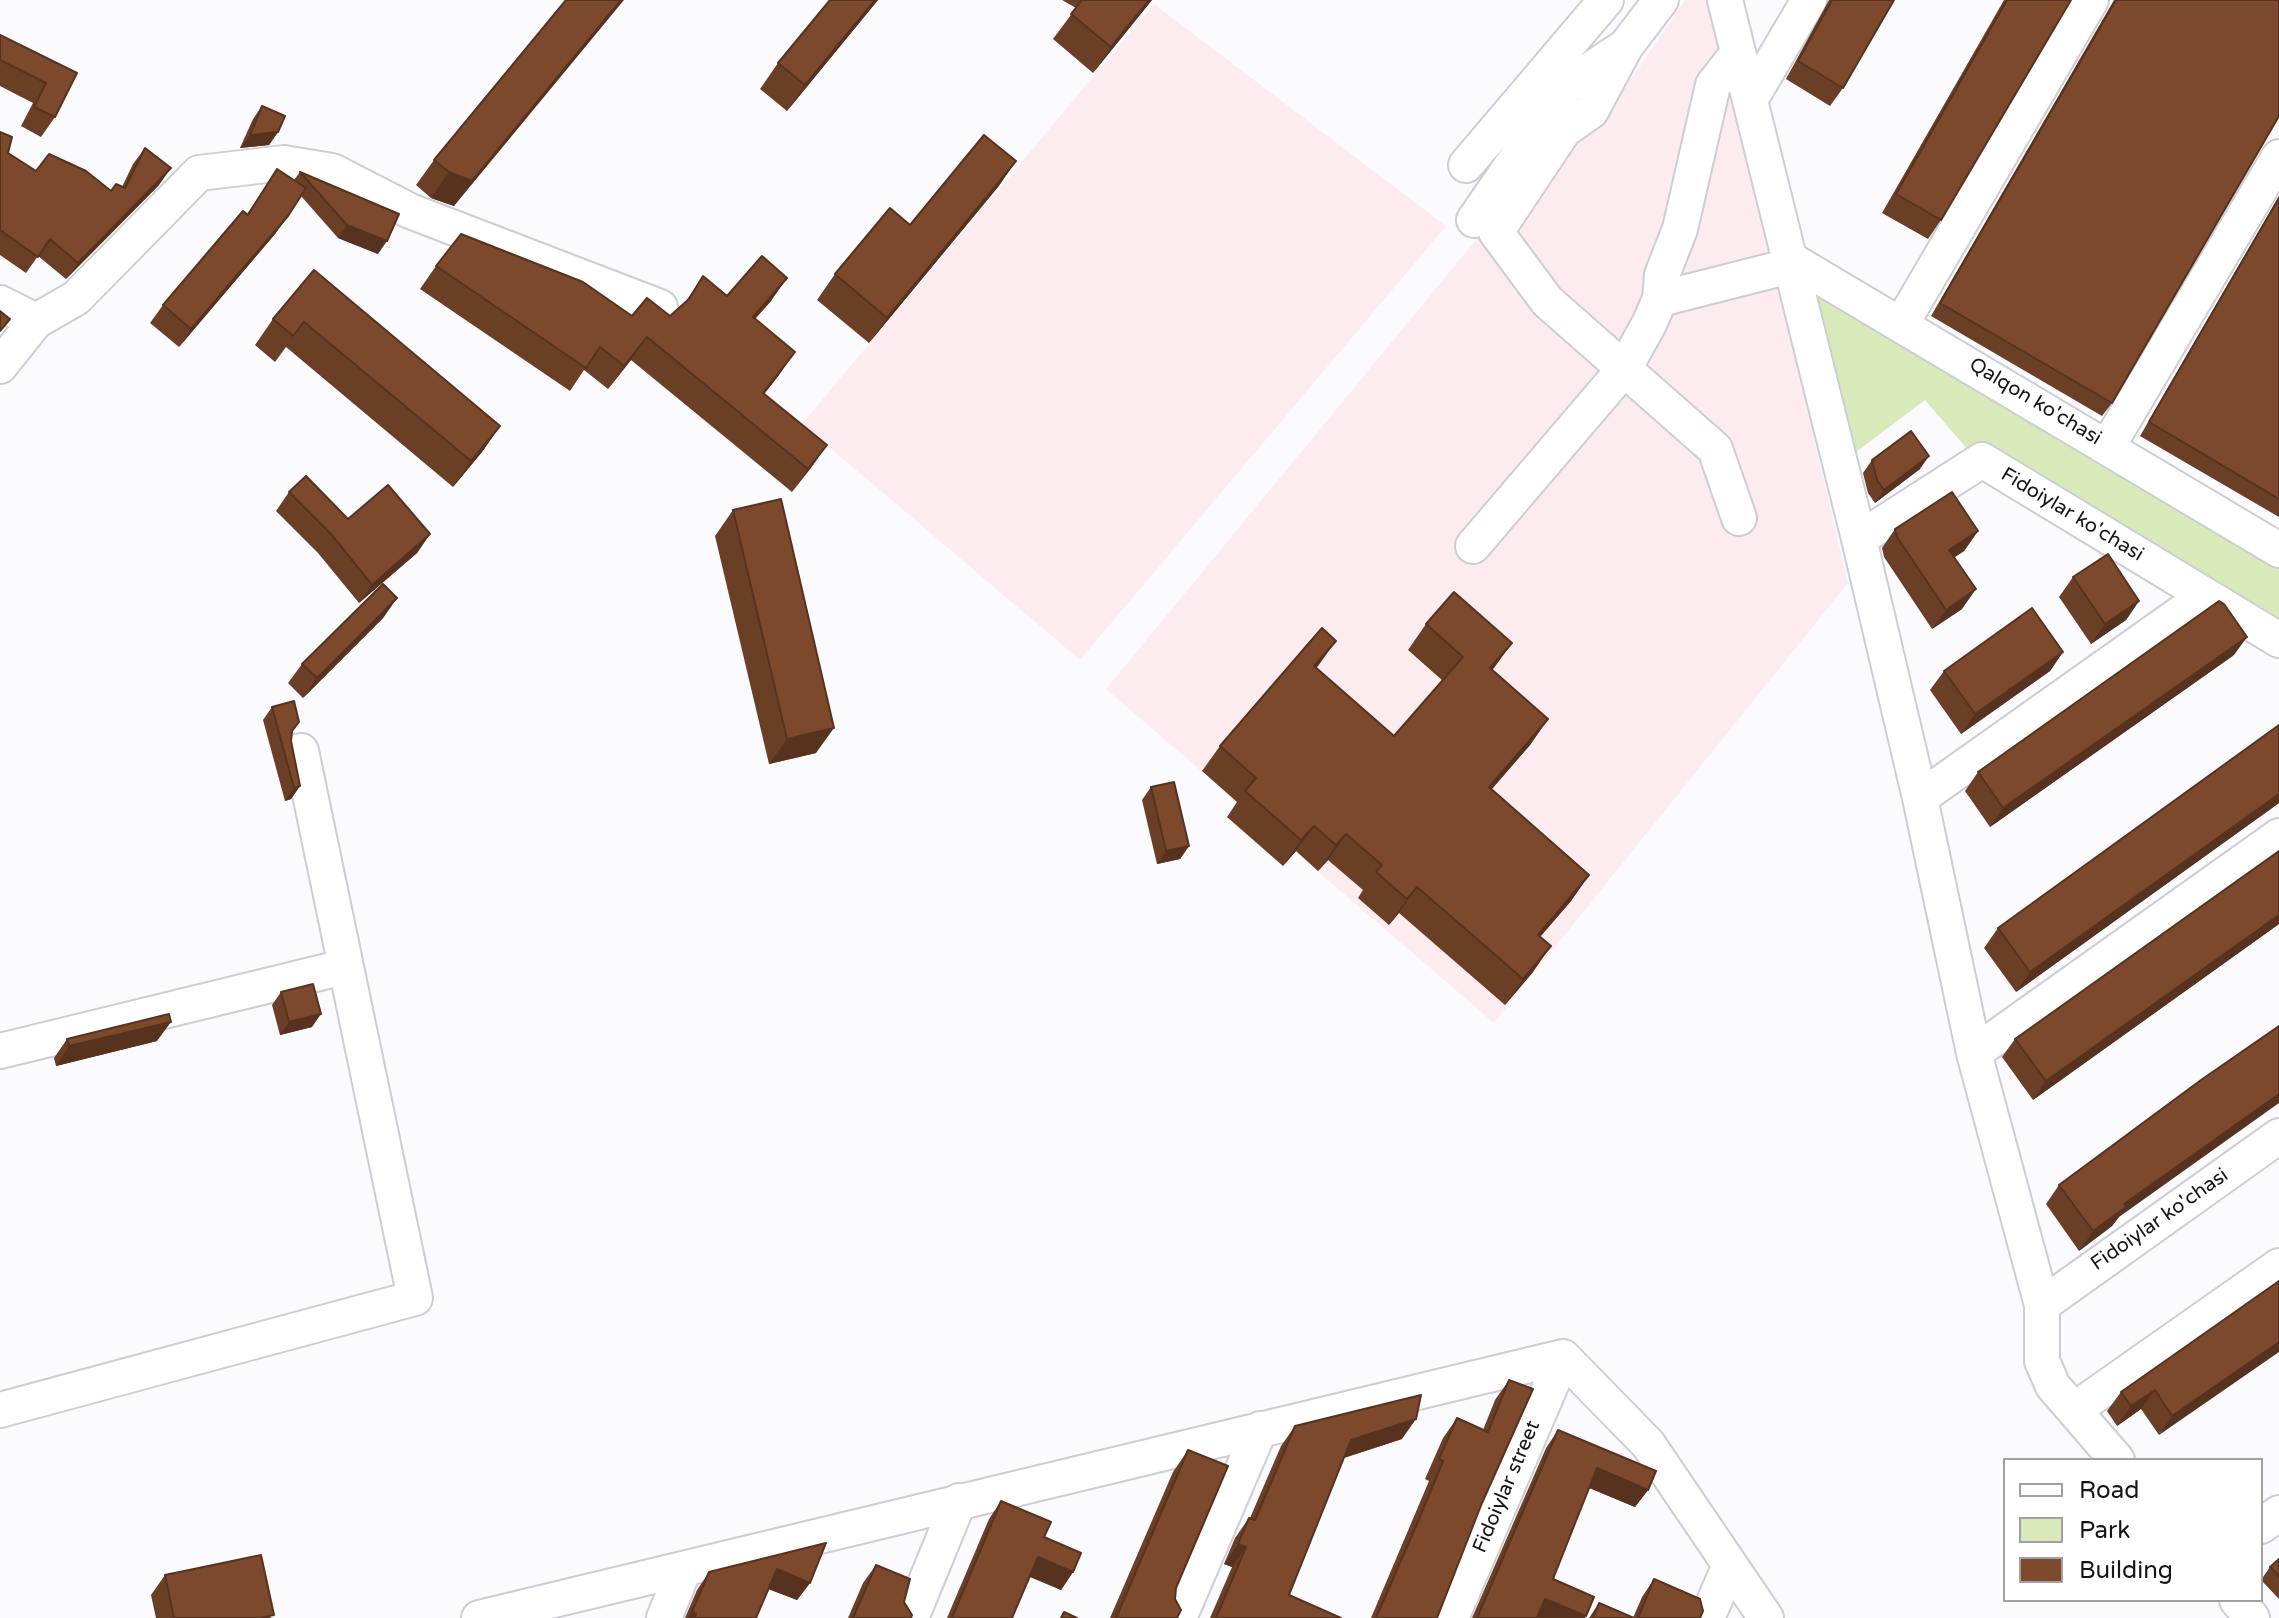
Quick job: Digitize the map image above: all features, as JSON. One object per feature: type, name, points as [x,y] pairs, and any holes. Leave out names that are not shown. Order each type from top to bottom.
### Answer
[{"type":"street","points":[[1466,165],[1606,0]]},
{"type":"street","points":[[1661,0],[1626,46],[1591,111],[1564,130],[1496,232],[1547,301],[1715,449],[1739,518]]},
{"type":"street","points":[[1725,0],[1859,539],[1920,798],[1974,1053],[2042,1305],[2042,1361],[2053,1386],[2115,1458]]},
{"type":"street","points":[[1750,100],[1809,0]]},
{"type":"street","points":[[1902,323],[2091,0]]},
{"type":"street","points":[[1474,220],[1566,86],[1626,46]]},
{"type":"street","points":[[1473,546],[1624,369],[1660,299],[1662,275],[1680,229],[1713,85],[1738,53]]},
{"type":"street","points":[[2108,446],[2279,157]]},
{"type":"street","points":[[0,366],[36,321],[76,298],[199,173],[284,163],[332,171],[410,211],[660,307]]},
{"type":"street","points":[[1660,299],[1789,262]]},
{"type":"street","name":"Qalqon ko'chasi","points":[[1789,262],[1902,323],[2279,550]]},
{"type":"street","points":[[0,303],[36,321]]},
{"type":"street","name":"Fidoiylar ko'chasi","points":[[1859,539],[1982,460],[2279,640]]},
{"type":"street","points":[[1920,798],[2205,596]]},
{"type":"street","points":[[0,1410],[415,1298],[301,751]]},
{"type":"street","points":[[1974,1053],[2279,836]]},
{"type":"street","points":[[0,1051],[344,967]]},
{"type":"street","name":"Fidoiylar ko'chasi","points":[[2042,1305],[2279,1136]]},
{"type":"street","points":[[2074,1410],[2279,1266]]},
{"type":"street","points":[[479,1618],[1563,1357],[1648,1444],[1766,1618]]},
{"type":"street","name":"Fidoiylar street","points":[[1451,1618],[1563,1357]]},
{"type":"street","points":[[1179,1618],[1260,1429]]},
{"type":"street","points":[[911,1618],[959,1501]]},
{"type":"street","points":[[1707,1618],[1730,1565]]},
{"type":"street","points":[[664,1618],[684,1569]]},
{"type":"street","points":[[2239,1602],[2252,1618]]},
{"type":"shaded area","points":[[1685,0],[1711,0],[1848,583],[1494,1023],[1106,689],[1475,241],[1566,97],[1604,119]]},
{"type":"shaded area","points":[[1154,4],[1446,226],[1080,660],[802,424]]},
{"type":"green space","points":[[1811,285],[2279,561],[2279,629],[1974,457],[1925,400],[1852,455]]},
{"type":"building","points":[[566,0],[621,0],[472,181],[449,172],[434,160]]},
{"type":"building","points":[[830,0],[875,0],[805,85],[778,63]]},
{"type":"building","points":[[1082,0],[1149,0],[1111,47],[1071,14]]},
{"type":"building","points":[[1832,0],[1894,0],[1843,88],[1798,61]]},
{"type":"building","points":[[2007,0],[2071,0],[1941,220],[1896,194]]},
{"type":"building","points":[[2116,0],[2279,0],[2279,116],[2112,403],[1940,303]]},
{"type":"building","points":[[0,35],[77,73],[55,117],[34,107],[46,83],[0,60]]},
{"type":"building","points":[[262,106],[285,116],[278,132],[250,135]]},
{"type":"building","points":[[0,132],[12,137],[8,153],[36,171],[49,154],[86,171],[111,191],[116,184],[125,188],[145,148],[171,168],[78,263],[50,239],[38,257],[0,230]]},
{"type":"building","points":[[984,135],[1016,161],[887,318],[835,274],[890,208],[910,225]]},
{"type":"building","points":[[277,169],[306,188],[288,216],[191,329],[163,305],[243,211],[248,215]]},
{"type":"building","points":[[300,172],[399,214],[387,241],[347,225]]},
{"type":"building","points":[[2279,198],[2279,499],[2149,422]]},
{"type":"building","points":[[461,234],[583,282],[632,316],[647,298],[670,316],[689,299],[703,276],[727,296],[762,256],[787,278],[753,317],[795,352],[763,393],[827,445],[808,469],[647,337],[624,366],[600,347],[586,368],[436,266]]},
{"type":"building","points":[[314,270],[500,426],[471,461],[304,322],[293,336],[273,319]]},
{"type":"building","points":[[0,311],[10,319],[0,331]]},
{"type":"building","points":[[1911,431],[1929,456],[1884,490],[1877,480],[1872,460]]},
{"type":"building","points":[[306,476],[348,519],[388,485],[430,534],[372,585],[331,534],[289,492]]},
{"type":"building","points":[[1952,492],[1978,531],[1949,550],[1976,589],[1946,610],[1897,537],[1895,529]]},
{"type":"building","points":[[781,499],[834,728],[787,739],[733,510]]},
{"type":"building","points":[[2108,554],[2139,601],[2105,624],[2073,577]]},
{"type":"building","points":[[383,584],[397,598],[317,678],[302,664]]},
{"type":"building","points":[[1454,592],[1512,643],[1490,668],[1548,719],[1489,787],[1589,875],[1538,935],[1551,946],[1523,979],[1417,887],[1407,899],[1376,872],[1382,865],[1346,834],[1336,845],[1314,826],[1301,840],[1245,791],[1256,778],[1220,746],[1322,628],[1336,641],[1314,666],[1394,736],[1463,657],[1426,624]]},
{"type":"building","points":[[2219,601],[2247,637],[2003,808],[1978,772]]},
{"type":"building","points":[[2032,608],[2063,652],[1975,714],[1944,671]]},
{"type":"building","points":[[294,701],[299,722],[292,731],[291,741],[300,786],[294,788],[272,707]]},
{"type":"building","points":[[2279,725],[2279,794],[2030,972],[1998,928]]},
{"type":"building","points":[[1174,782],[1189,846],[1166,851],[1151,787]]},
{"type":"building","points":[[2279,851],[2279,915],[2046,1081],[2015,1039]]},
{"type":"building","points":[[313,984],[321,1014],[289,1022],[281,992]]},
{"type":"building","points":[[169,1014],[171,1022],[69,1046],[67,1039]]},
{"type":"building","points":[[2279,1026],[2279,1094],[2124,1204],[2126,1207],[2093,1231],[2059,1185]]},
{"type":"building","points":[[2279,1281],[2279,1342],[2172,1416],[2155,1390],[2131,1406],[2121,1392]]},
{"type":"building","points":[[1509,1380],[1533,1389],[1482,1503],[1437,1618],[1376,1618],[1443,1461],[1439,1459],[1457,1418],[1488,1432]]},
{"type":"building","points":[[1421,1395],[1416,1419],[1351,1440],[1289,1595],[1341,1618],[1216,1618],[1246,1547],[1238,1544],[1249,1518],[1255,1520],[1295,1426]]},
{"type":"building","points":[[1558,1430],[1656,1471],[1648,1490],[1597,1468],[1553,1579],[1594,1597],[1586,1616],[1545,1599],[1537,1618],[1477,1618]]},
{"type":"building","points":[[1188,1450],[1228,1466],[1176,1588],[1175,1599],[1181,1610],[1177,1618],[1116,1618]]},
{"type":"building","points":[[1001,1501],[1051,1522],[1044,1537],[1081,1553],[1073,1572],[1038,1557],[1012,1618],[952,1618]]},
{"type":"building","points":[[826,1543],[810,1583],[777,1569],[756,1618],[694,1618],[696,1614],[692,1612],[709,1572]]},
{"type":"building","points":[[261,1555],[274,1615],[260,1618],[174,1618],[165,1575]]},
{"type":"building","points":[[2279,1559],[2279,1576],[2270,1567]]},
{"type":"building","points":[[876,1565],[910,1579],[904,1602],[911,1618],[853,1618]]},
{"type":"building","points":[[1654,1579],[1700,1599],[1703,1611],[1700,1618],[1638,1618]]},
{"type":"building","points":[[1599,1603],[1634,1618],[1593,1618]]},
{"type":"building","points":[[1064,1612],[1077,1618],[1061,1618]]}]
